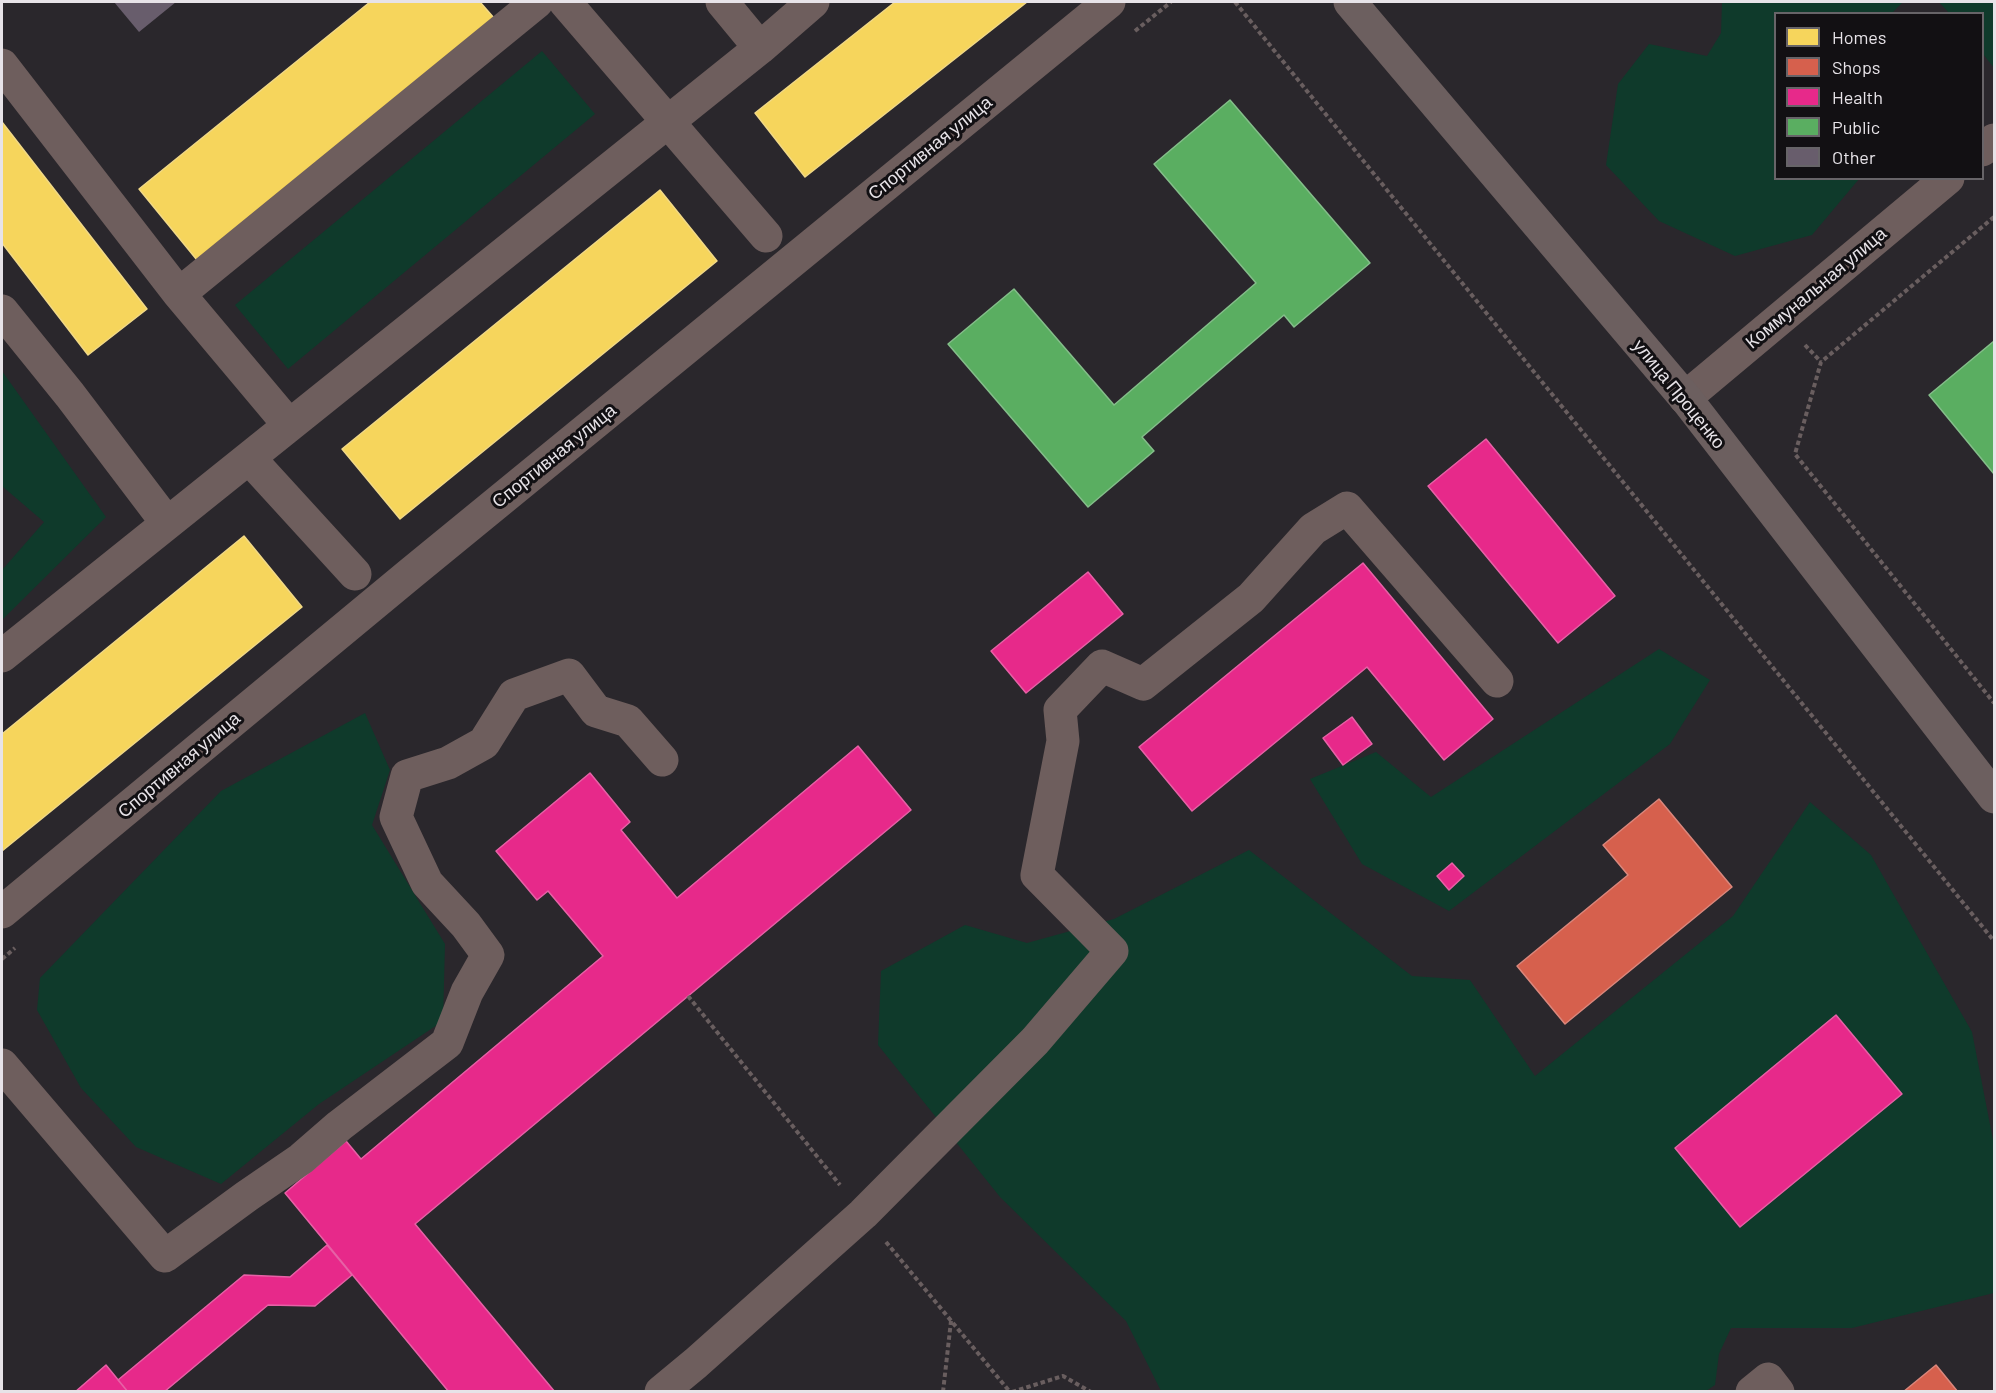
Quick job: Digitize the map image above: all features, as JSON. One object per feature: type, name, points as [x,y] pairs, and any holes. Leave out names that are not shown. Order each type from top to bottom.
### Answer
[{"type":"main road","name":"улица Проценко","points":[[1350,2],[1685,398],[1995,797]]},
{"type":"street","points":[[180,294],[537,2]]},
{"type":"street","points":[[566,2],[766,236]]},
{"type":"street","points":[[722,2],[760,48]]},
{"type":"street","points":[[2,656],[669,122],[813,2]]},
{"type":"street","name":"Спортивная улица","points":[[2,912],[1108,2]]},
{"type":"street","points":[[2,65],[180,294],[289,425]]},
{"type":"street","name":"Коммунальная улица","points":[[1685,398],[1946,180]]},
{"type":"street","points":[[2,311],[70,395],[167,523]]},
{"type":"street","points":[[249,458],[355,574]]},
{"type":"street","points":[[661,1392],[863,1214],[1035,1041],[1112,951],[1036,875],[1063,741],[1060,710],[1102,666],[1143,684],[1251,598],[1313,529],[1347,508],[1497,681]]},
{"type":"street","points":[[2,1065],[165,1256],[301,1159],[339,1126],[447,1043],[467,992],[488,955],[466,925],[427,883],[396,817],[408,776],[448,763],[484,743],[514,695],[569,675],[596,711],[628,721],[662,760]]},
{"type":"street","points":[[1752,1392],[1768,1379],[1778,1392]]},
{"type":"path","points":[[1235,2],[1995,941]]},
{"type":"path","points":[[1995,217],[1821,362],[1795,454],[1995,703]]},
{"type":"path","points":[[943,1392],[951,1321]]},
{"type":"path","points":[[1012,1392],[1063,1376],[1091,1392]]},
{"type":"green space","points":[[1722,2],[1903,2],[1893,12],[1774,12],[1774,180],[1858,180],[1812,235],[1735,256],[1659,221],[1606,165],[1618,84],[1649,44],[1707,56],[1721,33]]},
{"type":"green space","points":[[1939,2],[1994,2],[1994,68],[1984,55],[1984,12],[1948,12]]},
{"type":"green space","points":[[542,51],[595,114],[288,369],[235,305]]},
{"type":"green space","points":[[2,371],[106,517],[2,620],[2,570],[44,522],[2,486]]},
{"type":"green space","points":[[1659,649],[1710,680],[1670,744],[1449,911],[1362,864],[1310,779],[1376,752],[1431,797]]},
{"type":"green space","points":[[365,713],[390,770],[372,825],[445,944],[443,1021],[319,1104],[221,1184],[136,1147],[81,1088],[37,1010],[40,978],[221,791]]},
{"type":"green space","points":[[1810,802],[1871,855],[1972,1032],[1994,1145],[1994,1293],[1852,1328],[1731,1328],[1719,1354],[1715,1385],[1706,1391],[1161,1391],[1126,1321],[1000,1197],[878,1045],[881,971],[965,925],[1027,943],[1114,919],[1249,850],[1412,976],[1470,980],[1535,1076],[1733,916]],"holes":[[[1836,1016],[1902,1094],[1741,1227],[1675,1148]]]},
{"type":"building: Homes","points":[[370,2],[480,2],[494,18],[197,260],[139,189]]},
{"type":"building: Homes","points":[[895,2],[1027,2],[805,177],[755,113]]},
{"type":"building: Homes","points":[[2,122],[147,309],[88,355],[2,243]]},
{"type":"building: Homes","points":[[660,190],[717,261],[400,519],[342,449]]},
{"type":"building: Homes","points":[[244,536],[302,607],[2,851],[2,734]]},
{"type":"building: Shops","points":[[1659,799],[1732,887],[1565,1024],[1517,966],[1628,875],[1603,845]]},
{"type":"building: Shops","points":[[1936,1365],[1958,1392],[1903,1392]]},
{"type":"building: Health","points":[[1486,439],[1615,596],[1558,643],[1428,486]]},
{"type":"building: Health","points":[[1363,563],[1493,719],[1444,760],[1367,667],[1192,811],[1139,747]]},
{"type":"building: Health","points":[[1088,572],[1123,614],[1026,693],[991,651]]},
{"type":"building: Health","points":[[1352,717],[1372,744],[1343,765],[1323,738]]},
{"type":"building: Health","points":[[858,746],[911,810],[415,1224],[555,1392],[449,1392],[285,1193],[346,1141],[361,1159],[603,956],[548,891],[537,900],[496,851],[590,773],[630,822],[621,830],[677,898]]},
{"type":"building: Health","points":[[1452,863],[1464,876],[1449,890],[1437,876]]},
{"type":"building: Health","points":[[1836,1015],[1902,1094],[1740,1227],[1675,1148]]},
{"type":"building: Health","points":[[327,1245],[352,1275],[315,1306],[268,1305],[164,1392],[128,1392],[118,1380],[244,1275],[290,1277]]},
{"type":"building: Health","points":[[106,1365],[128,1392],[75,1392]]},
{"type":"building: Public","points":[[1230,100],[1370,263],[1294,327],[1284,315],[1142,437],[1154,451],[1088,507],[948,344],[1014,289],[1114,405],[1256,283],[1154,164]]},
{"type":"building: Public","points":[[1994,341],[1994,474],[1929,395]]},
{"type":"building: Other","points":[[114,2],[176,2],[139,32]]}]
